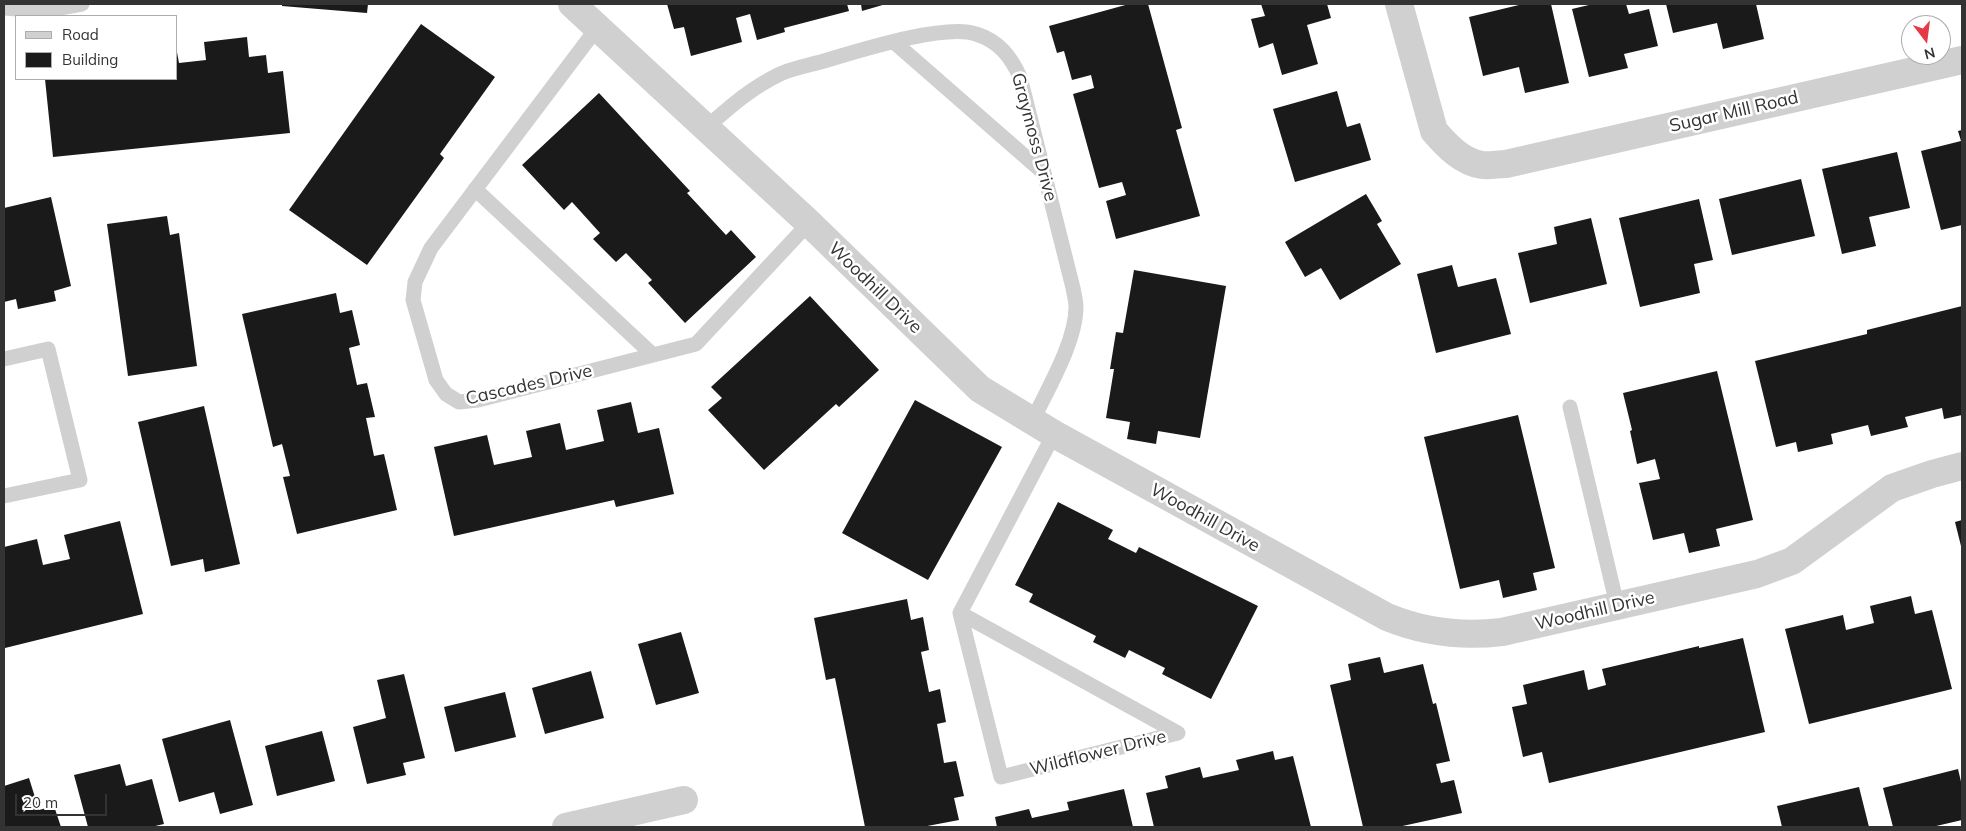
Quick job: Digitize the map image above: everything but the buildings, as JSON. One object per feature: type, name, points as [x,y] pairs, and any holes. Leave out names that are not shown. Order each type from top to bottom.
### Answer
[{"type":"street","name":"Woodhill Drive","points":[[572,4],[809,223],[980,389],[1043,428],[1387,618],[1405,625],[1456,634],[1480,635],[1502,632],[1757,574],[1792,561],[1892,488],[1962,466]]},
{"type":"street","name":"Sugar Mill Road","points":[[1398,4],[1434,132],[1462,158],[1481,165],[1506,164],[1962,60]]},
{"type":"street","points":[[566,827],[684,800]]},
{"type":"lane","points":[[4,8],[44,11],[82,4]]},
{"type":"lane","name":"Cascades Drive","points":[[597,28],[431,248],[415,282],[413,300],[436,380],[446,394],[459,402],[478,400],[696,344],[809,223]]},
{"type":"lane","name":"Graymoss Drive","points":[[707,127],[744,94],[782,73],[928,34],[951,31],[975,33],[996,43],[1012,58],[1020,77],[1073,288],[1076,308],[1072,333],[1043,428]]},
{"type":"lane","points":[[894,42],[1044,173]]},
{"type":"lane","points":[[475,189],[653,355]]},
{"type":"lane","points":[[4,359],[48,349],[80,480],[4,496]]},
{"type":"lane","points":[[1570,408],[1617,605]]},
{"type":"lane","points":[[960,613],[1043,428]]},
{"type":"lane","name":"Wildflower Drive","points":[[960,613],[1039,656],[1178,733],[1000,777],[960,613]]}]
